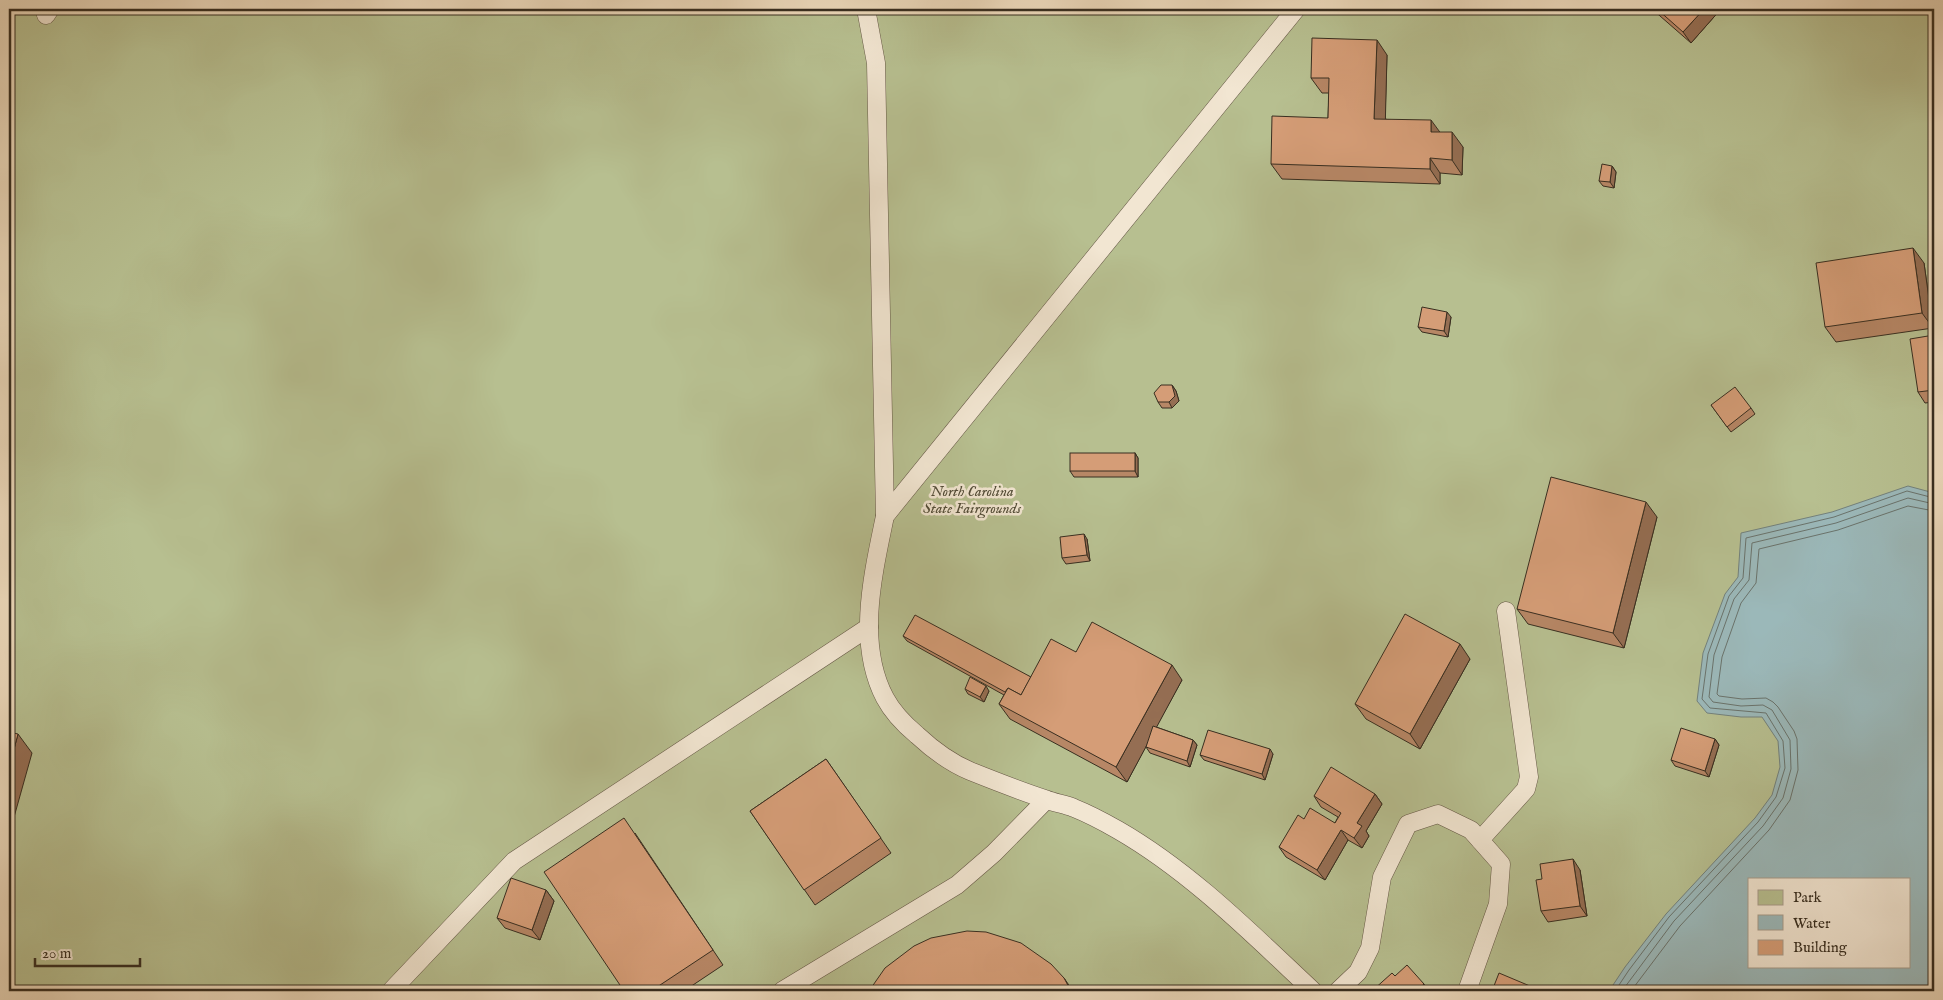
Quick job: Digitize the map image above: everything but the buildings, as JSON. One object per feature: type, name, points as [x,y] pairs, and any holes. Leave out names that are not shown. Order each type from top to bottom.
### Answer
[{"type":"lane","points":[[866,9],[876,63],[885,516],[872,577],[869,627],[872,660],[885,699],[901,721],[931,748],[968,770],[1046,800],[1072,807],[1152,850],[1201,890],[1313,991]]},
{"type":"lane","points":[[885,516],[1296,9]]},
{"type":"lane","points":[[1480,840],[1526,789],[1528,777],[1506,611]]},
{"type":"lane","points":[[391,991],[514,861],[869,627]]},
{"type":"lane","points":[[782,991],[957,885],[994,853],[1046,800]]},
{"type":"lane","points":[[1338,991],[1358,972],[1370,948],[1382,877],[1408,824],[1438,814],[1471,830],[1501,864],[1498,904],[1467,991]]},
{"type":"green space","name":"North Carolina State Fairgrounds","points":[[9,9],[1934,9],[1934,991],[9,991]]},
{"type":"water","points":[[1908,486],[1934,493],[1934,991],[1609,991],[1666,914],[1755,818],[1772,795],[1780,767],[1778,741],[1762,717],[1741,717],[1707,713],[1697,701],[1703,653],[1725,594],[1738,577],[1741,533],[1832,512]]}]
